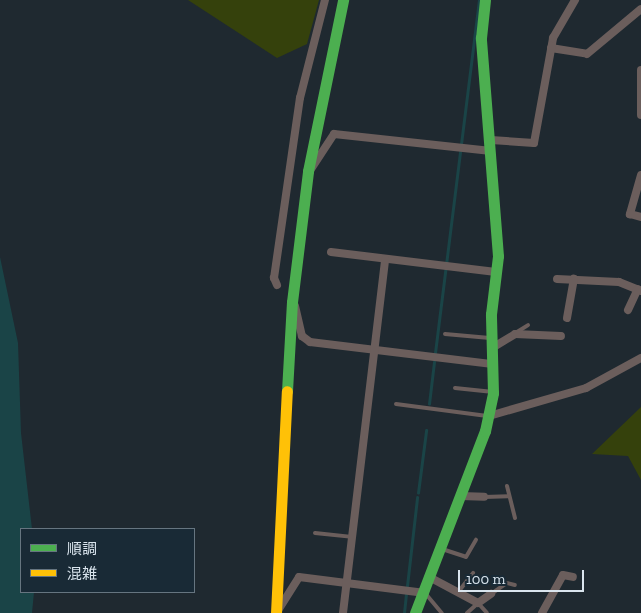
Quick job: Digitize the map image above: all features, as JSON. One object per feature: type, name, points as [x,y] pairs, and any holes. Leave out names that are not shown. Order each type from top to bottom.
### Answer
[{"type":"street","points":[[277,285],[274,278],[300,98],[325,0]]},
{"type":"street","points":[[276,613],[292,302],[308,171],[343,0]]},
{"type":"street","points":[[416,613],[442,549],[489,416],[493,393],[491,343],[496,272],[491,146],[481,38],[485,0]]},
{"type":"street","points":[[308,171],[334,134],[491,146],[534,142],[551,48],[575,0]]},
{"type":"street","points":[[551,48],[587,54],[641,9]]},
{"type":"street","points":[[641,70],[641,115]]},
{"type":"street","points":[[641,176],[630,214],[641,217]]},
{"type":"street","points":[[331,252],[496,272]]},
{"type":"street","points":[[343,613],[385,259]]},
{"type":"street","points":[[557,279],[619,282],[639,290],[628,310]]},
{"type":"street","points":[[567,318],[574,279]]},
{"type":"street","points":[[292,302],[304,340],[493,364]]},
{"type":"street","points":[[491,343],[515,334],[560,336]]},
{"type":"street","points":[[489,416],[586,388],[641,358]]},
{"type":"street","points":[[461,496],[484,497]]},
{"type":"street","points":[[542,613],[563,576],[573,577]]},
{"type":"street","points":[[276,613],[299,577],[424,593]]},
{"type":"street","points":[[431,578],[459,591],[478,603],[491,594]]},
{"type":"lane","points":[[515,334],[528,325]]},
{"type":"lane","points":[[445,334],[491,343]]},
{"type":"lane","points":[[455,388],[493,393]]},
{"type":"lane","points":[[396,404],[489,416]]},
{"type":"lane","points":[[507,486],[515,518]]},
{"type":"lane","points":[[484,497],[508,496]]},
{"type":"lane","points":[[315,533],[352,537]]},
{"type":"lane","points":[[442,549],[466,557],[476,540]]},
{"type":"lane","points":[[459,591],[473,573]]},
{"type":"lane","points":[[491,594],[507,583],[516,585]]},
{"type":"lane","points":[[424,593],[442,613]]},
{"type":"lane","points":[[467,613],[478,603],[487,613]]},
{"type":"green space","points":[[188,0],[319,0],[307,44],[277,58]]},
{"type":"green space","points":[[641,407],[641,480],[628,456],[592,454]]},
{"type":"shaded area","points":[[0,257],[18,343],[21,433],[32,528],[20,528],[20,593],[34,593],[32,613],[0,613]]},
{"type":"waterway","points":[[435,353],[479,0]]},
{"type":"waterway","points":[[429,404],[434,362]]},
{"type":"waterway","points":[[418,493],[426,431]]},
{"type":"waterway","points":[[407,586],[417,498]]},
{"type":"waterway","points":[[404,613],[406,595]]},
{"type":"traffic: fast","points":[[287,391],[292,302],[308,171],[343,0]]},
{"type":"traffic: fast","points":[[415,613],[485,431],[493,393],[491,314],[498,256],[481,38],[485,0]]},
{"type":"traffic: slow","points":[[276,613],[287,391]]}]
